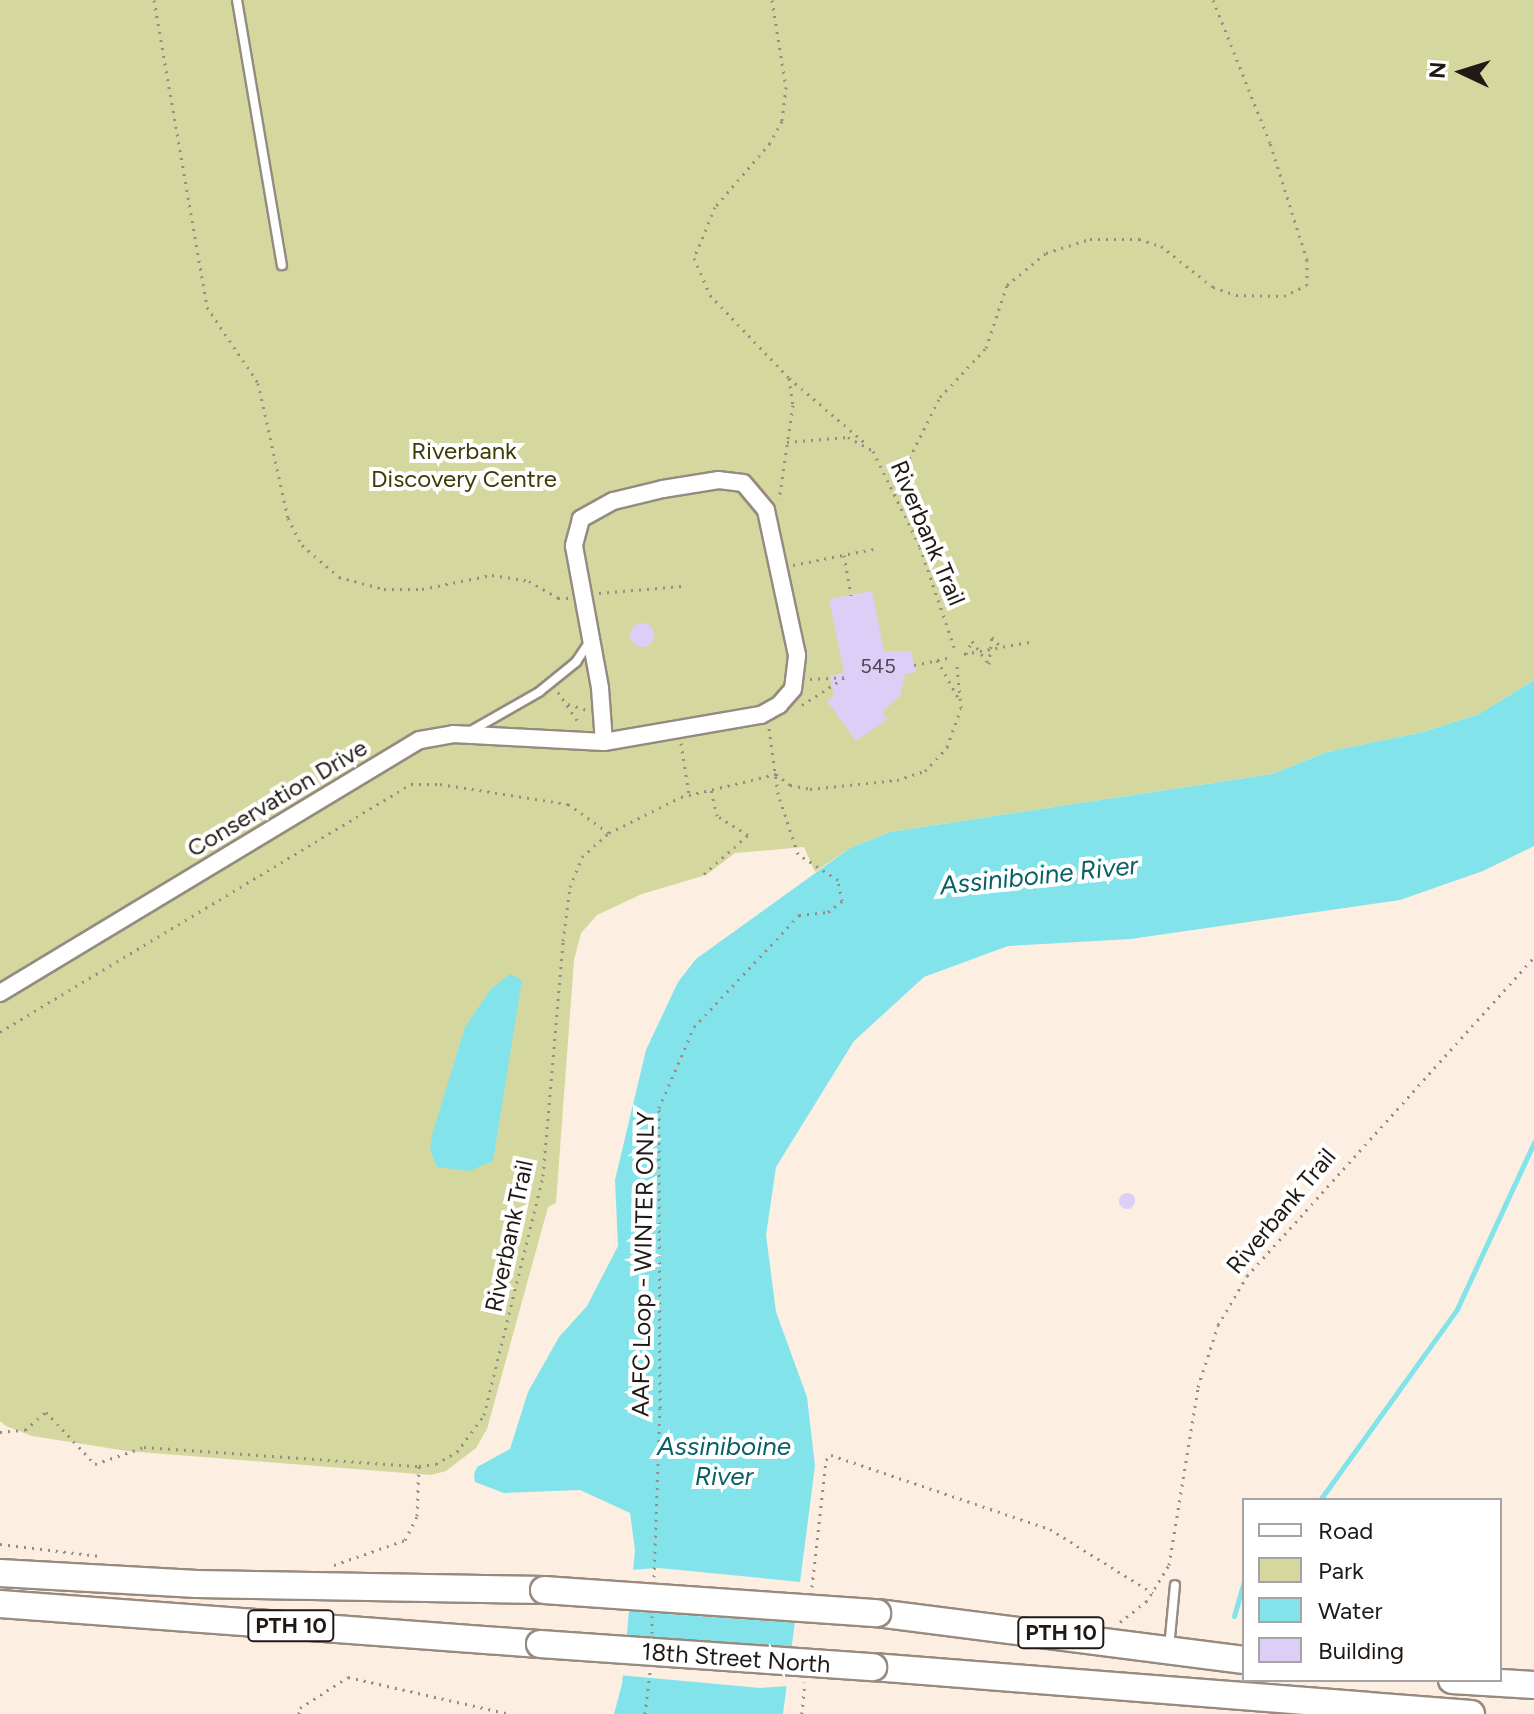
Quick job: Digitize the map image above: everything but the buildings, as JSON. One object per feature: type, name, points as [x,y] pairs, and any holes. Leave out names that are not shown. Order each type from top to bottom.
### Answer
[{"type":"main road","points":[[0,1557],[85,1566],[153,1582]]},
{"type":"main road","name":"PTH 10","points":[[0,1573],[153,1582],[544,1590],[877,1613],[1242,1660]]},
{"type":"main road","name":"18th Street North","points":[[0,1607],[43,1607],[873,1667],[1471,1714]]},
{"type":"main road","points":[[1485,1682],[1534,1685]]},
{"type":"street","name":"Conservation Drive","points":[[0,993],[420,740],[465,734],[598,742],[679,731],[770,711],[788,697],[797,679],[797,655],[766,510],[752,488],[719,480],[613,501],[588,512],[577,527],[574,546],[591,640],[598,742]]},
{"type":"lane","points":[[237,0],[282,265]]},
{"type":"lane","points":[[465,734],[553,681],[576,662],[591,640]]},
{"type":"lane","points":[[1169,1649],[1175,1585]]},
{"type":"path","points":[[154,0],[207,307],[258,383],[288,518],[302,545],[339,577],[384,589],[422,589],[492,575],[529,581],[558,598],[572,597]]},
{"type":"path","points":[[772,0],[786,87],[782,121],[770,143],[715,207],[694,258],[710,295],[789,378],[843,419],[873,451]]},
{"type":"path","points":[[895,487],[935,404],[986,348],[1007,285],[1046,253],[1090,239],[1139,239],[1161,246],[1213,287],[1236,295],[1292,294],[1307,285],[1307,260],[1270,143],[1213,0]]},
{"type":"path","points":[[779,506],[793,396],[789,378]]},
{"type":"path","name":"Riverbank Trail","points":[[787,442],[848,437],[873,451],[895,487],[954,647]]},
{"type":"path","points":[[789,565],[873,549]]},
{"type":"path","points":[[844,555],[851,595]]},
{"type":"path","points":[[592,593],[682,586]]},
{"type":"path","points":[[1001,647],[995,637],[991,649],[989,664],[978,652],[968,642],[965,654],[978,652],[991,649],[1001,647],[1029,642]]},
{"type":"path","points":[[916,665],[948,658]]},
{"type":"path","points":[[937,660],[960,701]]},
{"type":"path","points":[[769,727],[776,774],[790,785],[810,789],[911,778],[947,747],[960,701],[957,666]]},
{"type":"path","points":[[802,705],[847,677],[810,679]]},
{"type":"path","points":[[553,681],[598,742]]},
{"type":"path","points":[[679,731],[689,794]]},
{"type":"path","name":"Riverbank Trail","points":[[419,1466],[436,1464],[457,1452],[489,1400],[543,1176],[570,887],[582,857],[609,833],[689,794],[776,774]]},
{"type":"path","name":"AAFC Loop - WINTER ONLY","points":[[654,1581],[660,1408],[659,1108],[694,1027],[799,915],[828,912],[842,901],[838,880],[798,854],[776,774]]},
{"type":"path","points":[[0,1032],[401,788],[440,784],[568,804],[609,833]]},
{"type":"path","points":[[704,874],[748,835],[717,816],[711,789]]},
{"type":"path","name":"Riverbank Trail","points":[[1153,1593],[1175,1545],[1198,1387],[1218,1325],[1247,1276],[1534,957]]},
{"type":"path","points":[[0,1432],[25,1430],[46,1412],[95,1464],[144,1447],[419,1466],[417,1516],[405,1540],[333,1568]]},
{"type":"path","points":[[811,1599],[826,1460],[831,1455],[1050,1529],[1153,1593],[1118,1624]]},
{"type":"path","points":[[651,1645],[652,1613]]},
{"type":"path","points":[[645,1714],[651,1660]]},
{"type":"path","points":[[802,1714],[806,1674]]},
{"type":"path","points":[[299,1714],[300,1708],[348,1677],[509,1714]]},
{"type":"green space","name":"Riverbank Discovery Centre","points":[[0,0],[1534,0],[1534,680],[1479,714],[1423,732],[1327,752],[1272,774],[890,832],[850,848],[815,872],[804,847],[735,853],[706,875],[642,894],[597,915],[581,933],[574,960],[556,1203],[548,1207],[487,1429],[476,1448],[446,1471],[431,1475],[127,1451],[32,1436],[6,1426],[0,1421]]},
{"type":"water","name":"Assiniboine River","points":[[1534,680],[1534,846],[1483,871],[1400,900],[1131,939],[1008,946],[924,977],[854,1041],[776,1167],[766,1235],[776,1312],[807,1397],[815,1466],[783,1714],[614,1714],[622,1684],[635,1550],[630,1513],[580,1490],[504,1493],[475,1482],[474,1474],[477,1467],[510,1449],[528,1392],[559,1337],[587,1306],[618,1246],[615,1180],[646,1050],[678,982],[696,959],[850,848],[890,832],[1272,774],[1327,752],[1423,732],[1479,714]]},
{"type":"water","points":[[510,974],[522,980],[493,1161],[469,1171],[437,1167],[430,1150],[432,1135],[465,1027],[491,989]]},
{"type":"pier","points":[[659,1568],[801,1582],[796,1623],[625,1611],[629,1570]]},
{"type":"pier","points":[[623,1635],[794,1647],[789,1686],[760,1688],[619,1675]]},
{"type":"waterway","points":[[1321,1498],[1457,1309],[1534,1142]]},
{"type":"waterway","points":[[1234,1616],[1242,1588]]}]
